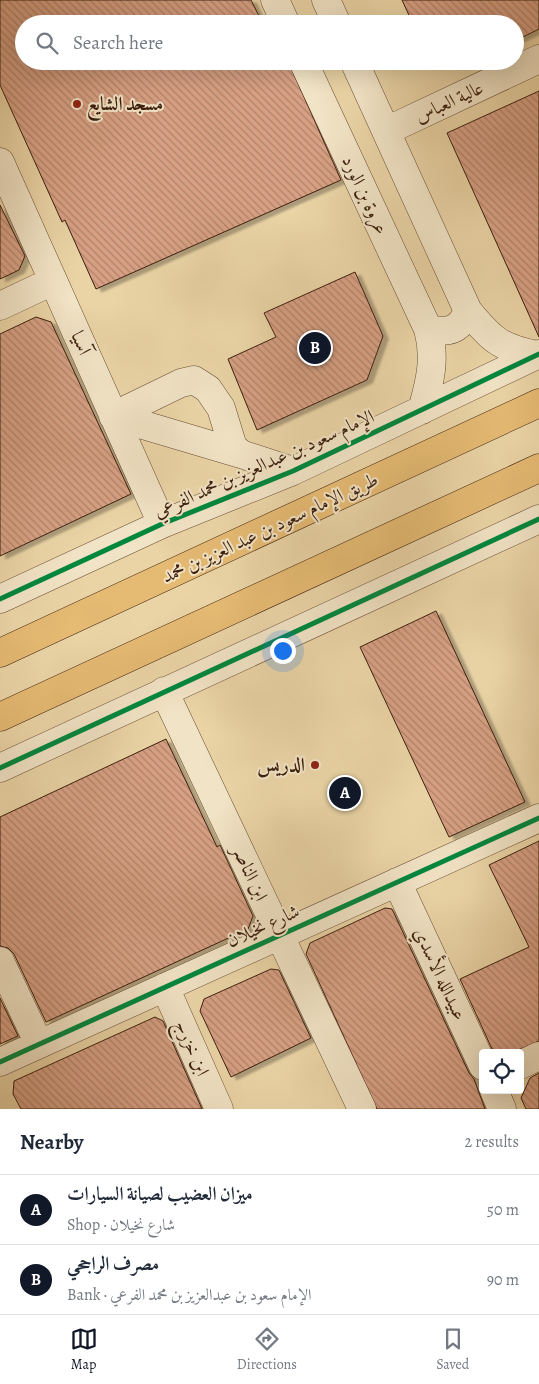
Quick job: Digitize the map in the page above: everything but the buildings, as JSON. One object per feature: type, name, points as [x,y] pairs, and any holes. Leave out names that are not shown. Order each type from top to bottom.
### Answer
[{"type":"main road","name":"طريق الإمام سعود بن عبد العزيز بن محمد","points":[[0,653],[539,403]]},
{"type":"main road","points":[[0,717],[539,468]]},
{"type":"street","points":[[275,0],[282,15]]},
{"type":"street","points":[[326,0],[333,15]]},
{"type":"street","name":"عالية العباس","points":[[524,66],[539,59]]},
{"type":"street","name":"عروة بن الورد","points":[[307,70],[428,329],[432,344],[433,364],[422,410]]},
{"type":"street","points":[[358,70],[468,311],[488,336],[516,351],[538,355]]},
{"type":"street","name":"عالية العباس","points":[[386,131],[516,70]]},
{"type":"street","name":"آسيا","points":[[0,162],[162,524]]},
{"type":"street","points":[[0,306],[53,281]]},
{"type":"street","points":[[428,329],[440,332],[452,330],[462,324],[468,311]]},
{"type":"street","name":"الإمام سعود بن عبدالعزيز بن محمد الفرعي","points":[[0,599],[162,524],[293,471],[538,355]]},
{"type":"street","points":[[114,416],[175,385],[194,380],[208,389],[221,408],[233,447],[241,454]]},
{"type":"street","points":[[114,416],[293,471]]},
{"type":"street","points":[[0,768],[539,519]]},
{"type":"street","name":"ابن الناصر","points":[[164,691],[362,1109]]},
{"type":"street","name":"شارع نخيلان","points":[[0,1062],[539,818]]},
{"type":"street","name":"عبيدالله الأسدي","points":[[397,882],[479,1057]]},
{"type":"street","points":[[0,961],[39,1044]]},
{"type":"street","name":"ابن خزرج","points":[[165,987],[220,1109]]},
{"type":"street","points":[[524,1063],[539,1056]]},
{"type":"street","points":[[496,1094],[502,1109]]},
{"type":"cycle path","points":[[0,599],[162,524],[293,471],[539,354]]},
{"type":"cycle path","points":[[0,768],[539,519]]},
{"type":"cycle path","points":[[0,1062],[539,818]]},
{"type":"place","name":"مسجد الشايع","points":[[77,104]]},
{"type":"place","name":"مصرف الراجحي","points":[[315,348]]},
{"type":"place","name":"الدريس","points":[[315,765]]},
{"type":"place","name":"ميزان العضيب لصيانة السيارات","points":[[345,793]]}]
